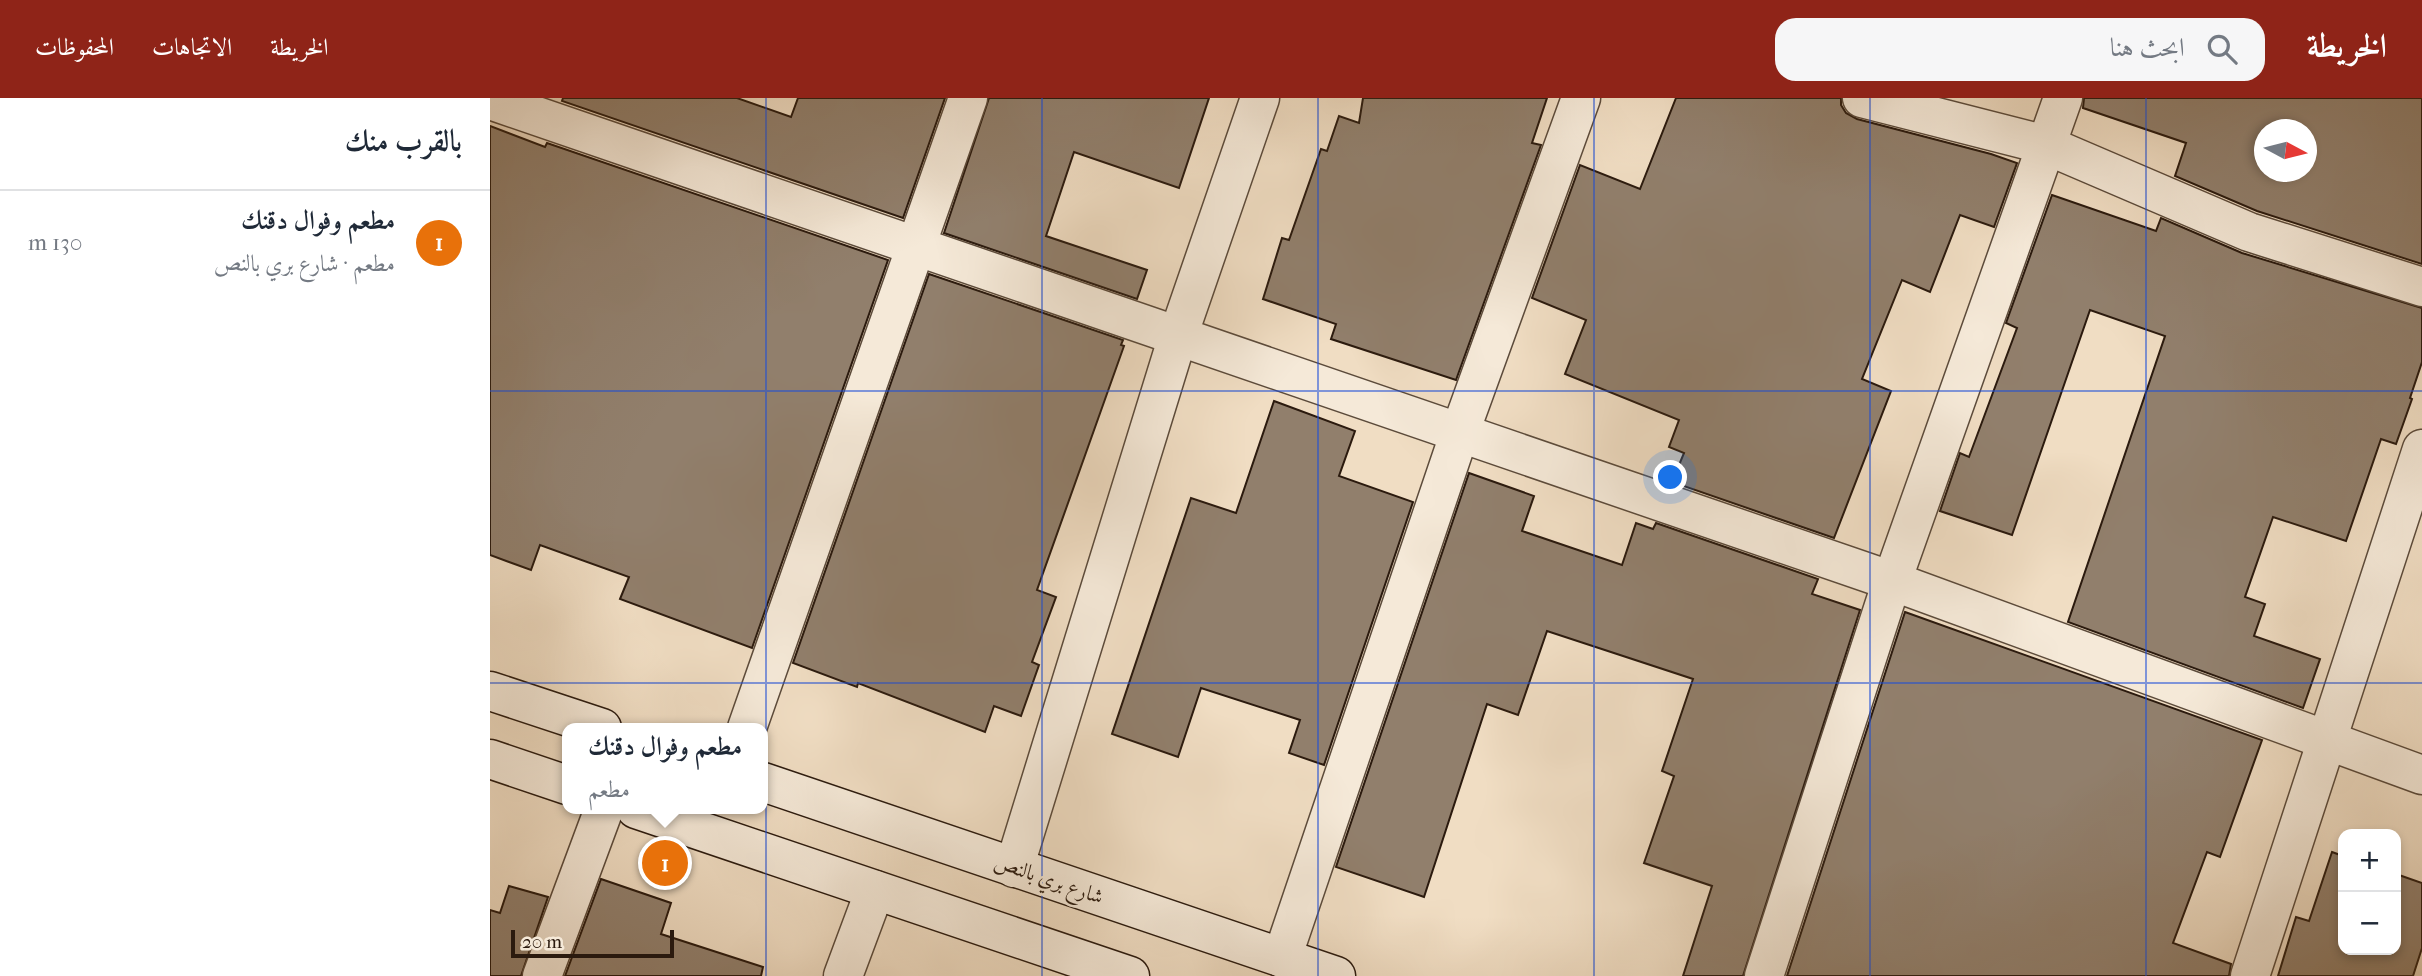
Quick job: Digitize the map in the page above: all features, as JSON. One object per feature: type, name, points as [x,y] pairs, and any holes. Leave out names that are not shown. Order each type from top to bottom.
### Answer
[{"type":"street","points":[[749,723],[968,98]]},
{"type":"street","points":[[1014,867],[1178,336],[1260,98]]},
{"type":"street","points":[[1282,958],[1460,432],[1581,98]]},
{"type":"street","points":[[1862,98],[2046,145],[2249,232],[2422,286]]},
{"type":"street","points":[[1764,976],[1892,581],[2063,98]]},
{"type":"street","points":[[490,100],[1892,581],[2422,775]]},
{"type":"street","points":[[2250,976],[2422,449]]},
{"type":"street","points":[[490,691],[587,723]]},
{"type":"street","points":[[490,759],[562,783]]},
{"type":"street","name":"شارع بري بالنص","points":[[768,784],[1336,976]]},
{"type":"street","points":[[542,976],[602,814]]},
{"type":"street","points":[[651,814],[1130,976]]},
{"type":"street","points":[[844,976],[875,890]]},
{"type":"building","points":[[563,98],[737,98],[791,117],[798,98],[945,98],[903,218],[562,101]]},
{"type":"building","points":[[989,98],[1209,98],[1179,188],[1074,152],[1046,236],[1147,270],[1137,299],[944,233]]},
{"type":"building","points":[[1363,98],[1547,98],[1532,143],[1541,145],[1456,380],[1331,339],[1336,324],[1263,299],[1282,238],[1289,240],[1321,149],[1327,151],[1339,116],[1359,123]]},
{"type":"building","points":[[1676,98],[1841,98],[1841,105],[1846,113],[1857,119],[2017,163],[1994,227],[1960,215],[1930,292],[1902,280],[1862,379],[1891,391],[1834,538],[1672,482],[1684,453],[1669,447],[1679,420],[1565,374],[1586,320],[1532,298],[1580,165],[1640,189]]},
{"type":"building","points":[[2084,98],[2422,98],[2422,264],[2257,211],[2175,176],[2186,143],[2083,108]]},
{"type":"building","points":[[490,126],[545,147],[547,143],[888,260],[752,648],[620,599],[629,577],[540,545],[531,570],[490,555]]},
{"type":"building","points":[[2052,195],[2156,231],[2161,218],[2242,253],[2422,308],[2422,362],[2410,398],[2412,399],[2396,444],[2381,439],[2346,541],[2273,517],[2245,597],[2265,604],[2254,636],[2320,659],[2303,708],[2068,622],[2165,336],[2090,310],[2012,535],[1940,511],[1960,453],[1969,457],[2017,328],[2006,323]]},
{"type":"building","points":[[929,274],[1123,340],[1121,345],[1124,346],[1037,590],[1056,597],[1032,662],[1039,665],[1021,716],[994,706],[985,732],[858,683],[857,687],[793,663]]},
{"type":"building","points":[[1274,401],[1355,431],[1339,476],[1413,502],[1324,765],[1289,753],[1300,720],[1201,688],[1178,757],[1112,734],[1191,498],[1236,513]]},
{"type":"building","points":[[1469,473],[1534,496],[1522,531],[1622,565],[1636,523],[1653,529],[1656,523],[1818,579],[1812,594],[1860,610],[1743,976],[1683,976],[1712,886],[1644,863],[1674,776],[1662,771],[1693,679],[1547,631],[1518,715],[1487,704],[1424,897],[1336,867]]},
{"type":"building","points":[[1905,612],[2262,740],[2220,857],[2207,852],[2173,943],[2231,964],[2229,976],[1787,976]]},
{"type":"building","points":[[2332,852],[2338,854],[2338,955],[2401,955],[2401,876],[2422,883],[2422,948],[2413,976],[2278,976],[2296,917],[2309,921]]},
{"type":"building","points":[[601,879],[671,903],[661,934],[763,967],[761,976],[565,976]]},
{"type":"building","points":[[509,886],[548,897],[521,976],[490,976],[490,910],[500,913]]},
{"type":"place","name":"مطعم وفوال دقنك","points":[[665,863]]}]
